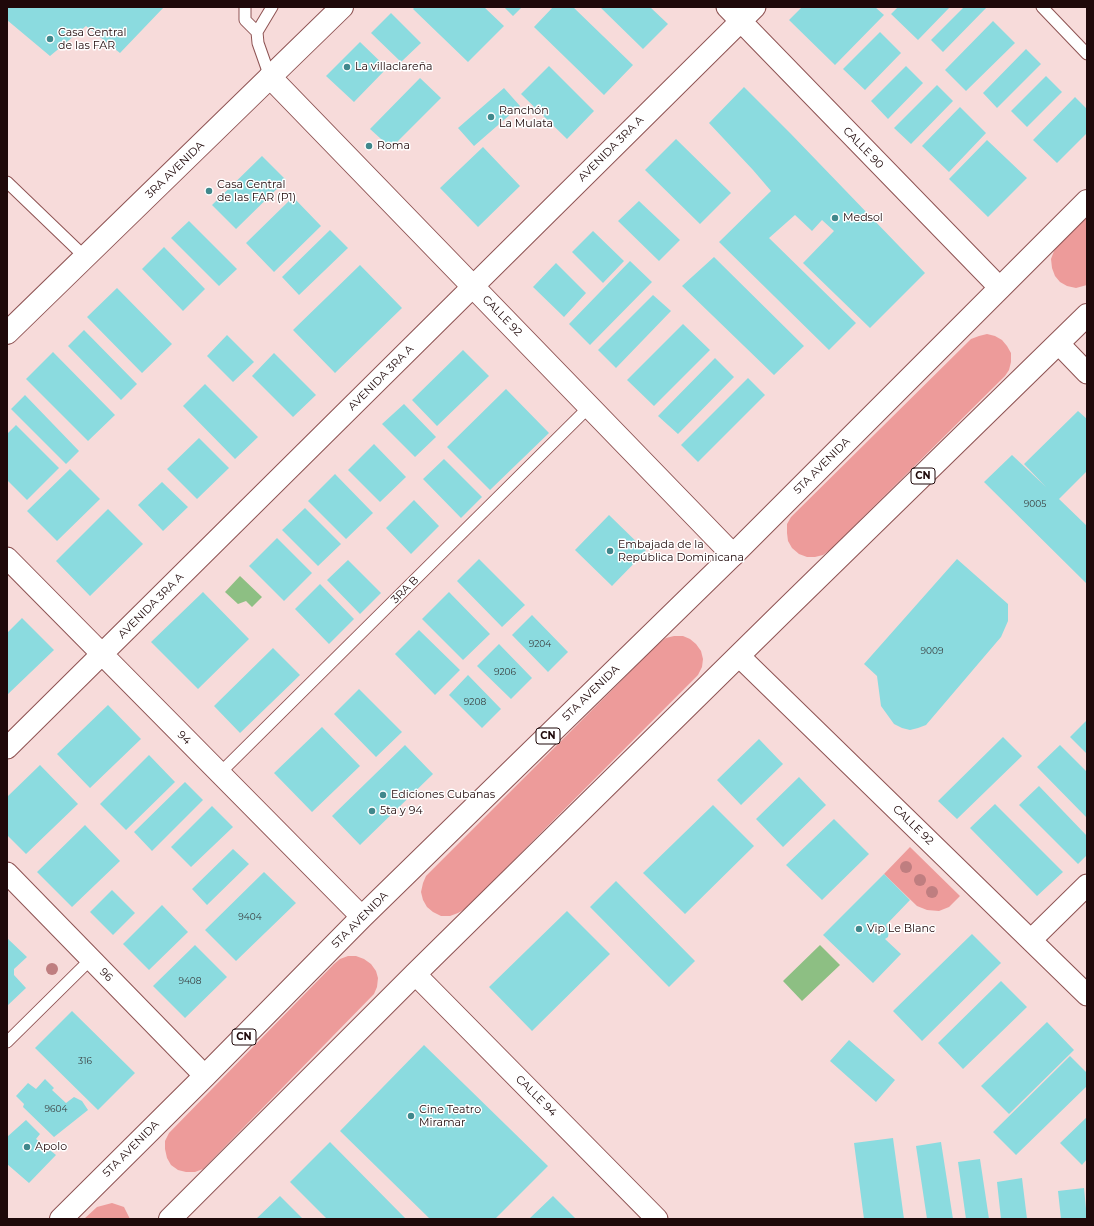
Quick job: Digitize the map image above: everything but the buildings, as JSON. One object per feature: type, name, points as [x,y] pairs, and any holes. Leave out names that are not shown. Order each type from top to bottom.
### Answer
[{"type":"main road","name":"3RA AVENIDA","points":[[7,333],[342,7]]},
{"type":"main road","name":"CALLE 92","points":[[270,77],[733,555]]},
{"type":"main road","name":"5TA AVENIDA","points":[[61,1219],[362,917],[733,555],[1087,201]]},
{"type":"main road","name":"CN","points":[[179,1216],[415,974],[1087,315]]},
{"type":"street","name":"AVENIDA 3RA A","points":[[7,748],[473,286],[741,12]]},
{"type":"street","name":"CALLE 90","points":[[741,12],[1000,288]]},
{"type":"street","points":[[1059,344],[1087,373]]},
{"type":"street","name":"94","points":[[7,558],[362,917]]},
{"type":"street","name":"CALLE 92","points":[[739,656],[1087,995]]},
{"type":"street","name":"96","points":[[7,873],[90,960],[205,1076]]},
{"type":"street","points":[[1031,940],[1087,885]]},
{"type":"street","name":"CALLE 94","points":[[415,974],[657,1219]]},
{"type":"lane","points":[[245,7],[245,20],[257,32]]},
{"type":"lane","points":[[270,77],[258,42],[257,32],[272,7]]},
{"type":"lane","points":[[1042,7],[1087,54]]},
{"type":"lane","points":[[7,182],[85,257]]},
{"type":"lane","name":"3RA B","points":[[220,774],[590,406]]},
{"type":"lane","points":[[7,1042],[90,960]]},
{"type":"shaded area","points":[[1087,217],[1087,285],[1076,288],[1067,286],[1060,282],[1055,276],[1051,259],[1059,244]]},
{"type":"shaded area","points":[[987,334],[1002,340],[1011,353],[1009,370],[1005,376],[830,550],[823,555],[807,557],[799,554],[792,548],[788,541],[787,533],[787,524],[791,517],[971,339]]},
{"type":"shaded area","points":[[240,576],[262,597],[252,607],[246,601],[238,604],[225,592]]},
{"type":"shaded area","points":[[683,636],[690,639],[701,651],[703,659],[702,667],[698,675],[465,909],[450,916],[441,916],[427,907],[421,892],[426,876],[659,643],[666,638]]},
{"type":"shaded area","points":[[910,847],[960,896],[949,907],[939,911],[927,910],[917,906],[884,874]]},
{"type":"shaded area","points":[[820,945],[840,965],[802,1001],[783,981]]},
{"type":"shaded area","points":[[348,956],[356,956],[364,959],[371,964],[376,971],[378,978],[377,987],[374,994],[203,1169],[195,1172],[186,1172],[178,1170],[171,1165],[167,1158],[165,1149],[165,1141],[169,1133],[334,964],[340,959]]},
{"type":"shaded area","points":[[112,1203],[124,1207],[130,1219],[84,1219],[97,1207]]},
{"type":"place","name":"Casa Central de las FAR","points":[[50,39]]},
{"type":"place","name":"La villaclareña","points":[[347,67]]},
{"type":"place","name":"Ranchón La Mulata","points":[[491,117]]},
{"type":"place","name":"Roma","points":[[369,146]]},
{"type":"place","name":"Casa Central de las FAR (P1)","points":[[209,191]]},
{"type":"place","name":"Medsol","points":[[835,218]]},
{"type":"place","name":"Embajada de la República Dominicana","points":[[610,551]]},
{"type":"place","name":"Ediciones Cubanas","points":[[383,795]]},
{"type":"place","name":"5ta y 94","points":[[372,811]]},
{"type":"place","name":"Vip Le Blanc","points":[[859,929]]},
{"type":"place","name":"Cine Teatro Miramar","points":[[411,1116]]},
{"type":"place","name":"Apolo","points":[[27,1147]]}]
